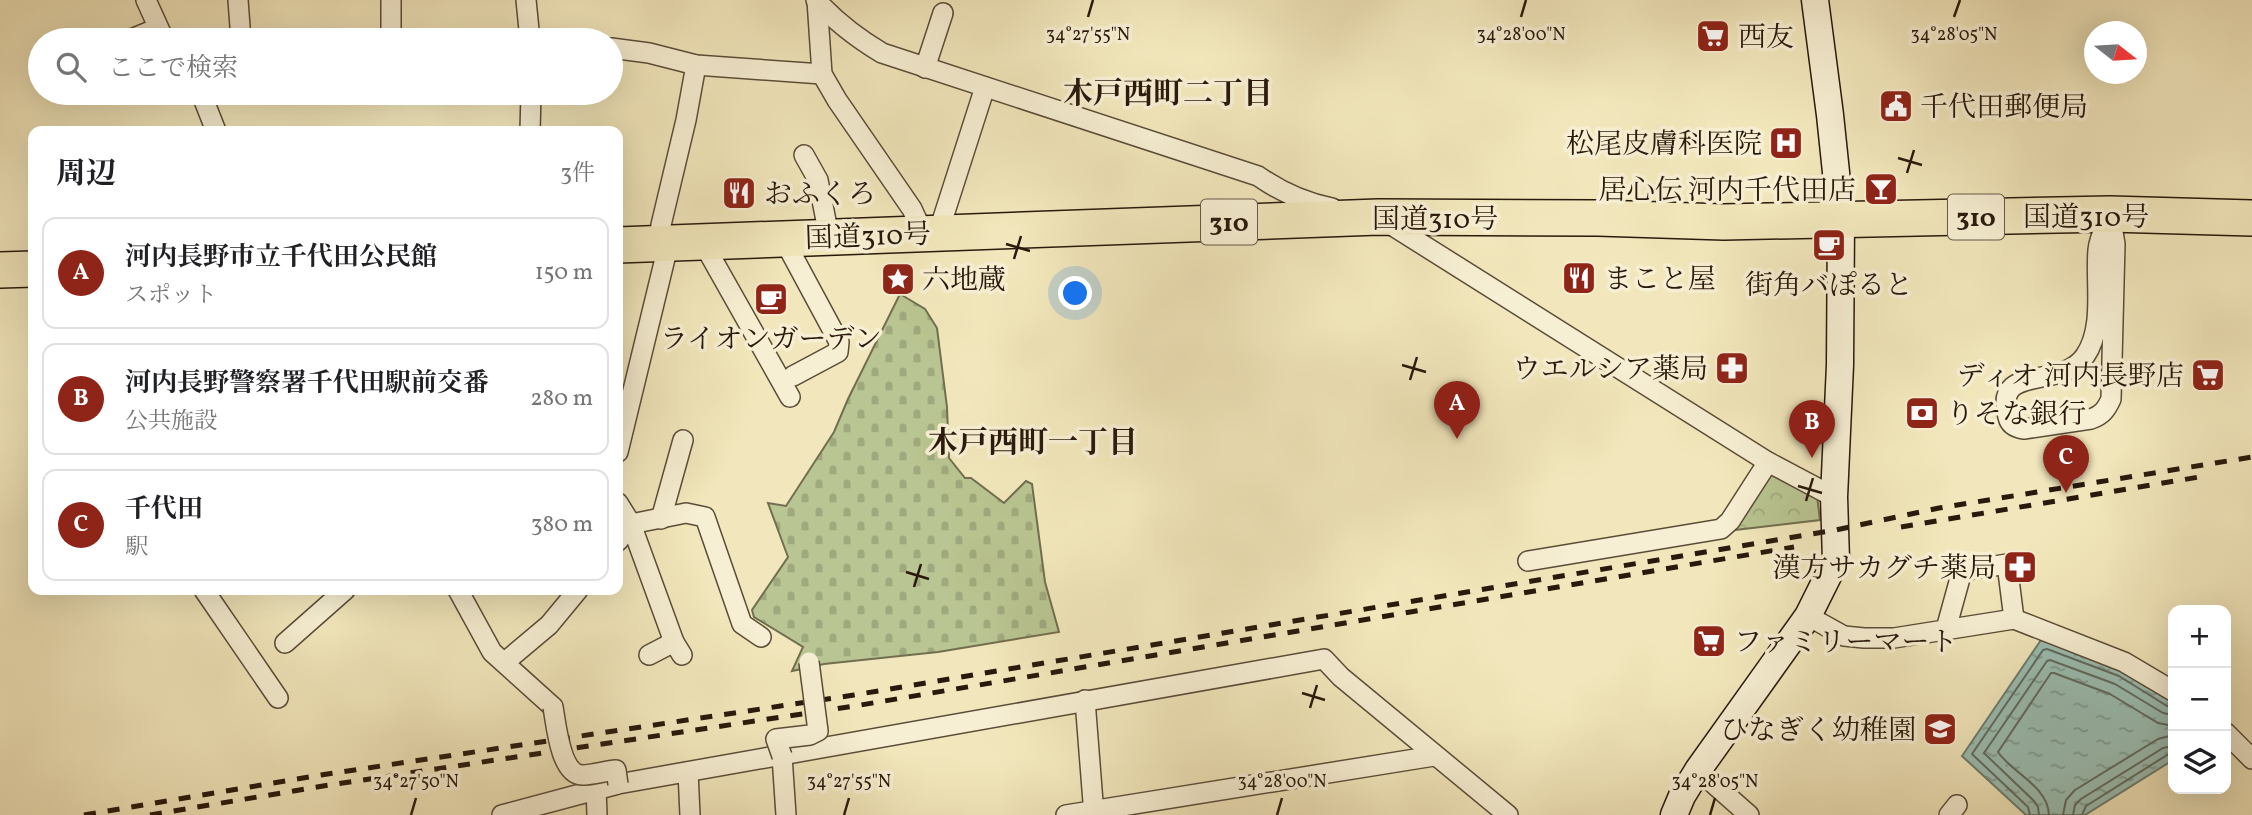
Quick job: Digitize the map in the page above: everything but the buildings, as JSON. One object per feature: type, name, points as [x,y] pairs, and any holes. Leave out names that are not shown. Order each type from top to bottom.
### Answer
[{"type":"highway","name":"国道310号","points":[[623,245],[1378,217],[1598,218],[1724,222],[2110,214],[2252,218]]},
{"type":"highway","points":[[0,270],[28,269]]},
{"type":"street","points":[[146,0],[159,28]]},
{"type":"street","points":[[238,0],[240,28]]},
{"type":"street","points":[[391,0],[391,28]]},
{"type":"street","points":[[526,0],[529,28]]},
{"type":"street","points":[[816,0],[832,18],[858,39],[883,53],[1258,176],[1276,189],[1311,204],[1378,217],[1768,461],[1834,497]]},
{"type":"street","points":[[816,0],[822,74],[836,100],[912,209],[933,232],[943,218],[985,87]]},
{"type":"street","points":[[1674,815],[1698,770],[1808,616],[1836,560],[1834,497],[1840,365],[1841,220],[1815,0]]},
{"type":"street","points":[[925,68],[943,13]]},
{"type":"street","points":[[623,50],[696,65],[822,74]]},
{"type":"street","points":[[696,65],[661,225],[677,242],[790,397]]},
{"type":"street","points":[[206,105],[214,126]]},
{"type":"street","points":[[530,126],[531,105]]},
{"type":"street","points":[[804,155],[818,180],[829,236]]},
{"type":"street","points":[[2110,214],[2115,244],[2111,399],[2100,416],[2091,419],[2017,428],[2008,418],[2006,403],[2009,391],[2014,385],[2022,380],[2067,372],[2077,365],[2091,345],[2096,316],[2098,246],[2110,214]]},
{"type":"street","points":[[783,238],[839,342],[838,352],[793,376]]},
{"type":"street","points":[[623,434],[677,242]]},
{"type":"street","points":[[661,519],[684,440]]},
{"type":"street","points":[[1528,561],[1721,529],[1730,521],[1768,461]]},
{"type":"street","points":[[623,511],[631,524],[678,649],[649,654]]},
{"type":"street","points":[[623,534],[631,524],[686,513],[705,517],[742,624],[761,637]]},
{"type":"street","points":[[1946,629],[1962,571],[2007,564],[2014,619]]},
{"type":"street","points":[[207,595],[278,698]]},
{"type":"street","points":[[285,643],[339,595]]},
{"type":"street","points":[[461,595],[492,652],[553,707],[558,739],[568,766],[575,773],[582,775],[616,770],[618,784]]},
{"type":"street","points":[[505,662],[549,625],[574,595]]},
{"type":"street","points":[[1808,616],[1844,636],[1864,638],[1894,638],[2014,619],[2124,662],[2168,688]]},
{"type":"street","points":[[503,815],[596,788],[1324,659],[1340,677],[1507,815]]},
{"type":"street","points":[[786,815],[782,756],[776,739],[810,735],[818,731],[809,662]]},
{"type":"street","points":[[1085,700],[1094,813]]},
{"type":"street","points":[[2231,738],[2252,759]]},
{"type":"street","points":[[1066,815],[1094,813],[1434,756]]},
{"type":"street","points":[[1698,770],[1749,815]]},
{"type":"street","points":[[688,772],[690,815]]},
{"type":"street","points":[[596,788],[597,815]]},
{"type":"green space","points":[[900,294],[925,309],[937,328],[947,407],[949,458],[965,478],[971,478],[1004,503],[1026,481],[1032,484],[1045,582],[1059,632],[938,652],[824,664],[792,671],[803,647],[754,617],[752,610],[788,557],[768,503],[786,506],[834,432]]},
{"type":"green space","points":[[1771,471],[1817,496],[1820,520],[1735,530],[1748,504]]},
{"type":"water","points":[[2041,640],[2122,670],[2168,698],[2168,763],[2085,815],[2026,815],[1962,756]]},
{"type":"railway","points":[[84,815],[321,775],[854,695],[1836,530],[1939,508],[2252,457]]},
{"type":"railway","points":[[1901,527],[2205,476]]},
{"type":"railway","points":[[150,815],[323,786],[855,706],[1794,547]]},
{"type":"place","name":"西友","points":[[1713,36]]},
{"type":"place","name":"千代田郵便局","points":[[1896,106]]},
{"type":"place","name":"松尾皮膚科医院","points":[[1786,143]]},
{"type":"place","name":"居心伝 河内千代田店","points":[[1881,189]]},
{"type":"place","name":"おふくろ","points":[[739,193]]},
{"type":"place","name":"街角バぽると","points":[[1829,245]]},
{"type":"place","name":"まこと屋","points":[[1579,278]]},
{"type":"place","name":"六地蔵","points":[[898,279]]},
{"type":"place","name":"ライオンガーデン","points":[[771,299]]},
{"type":"place","name":"ウエルシア薬局","points":[[1732,368]]},
{"type":"place","name":"ディオ 河内長野店","points":[[2208,375]]},
{"type":"place","name":"りそな銀行","points":[[1922,413]]},
{"type":"place","name":"河内長野市立千代田公民館","points":[[1457,439]]},
{"type":"place","name":"河内長野警察署千代田駅前交番","points":[[1812,458]]},
{"type":"place","name":"千代田","points":[[2066,493]]},
{"type":"place","name":"漢方サカグチ薬局","points":[[2020,567]]},
{"type":"place","name":"ファミリーマート","points":[[1709,641]]},
{"type":"place","name":"ひなぎく幼稚園","points":[[1940,729]]},
{"type":"district","name":"木戸西町二丁目","points":[[1168,93]]},
{"type":"district","name":"木戸西町一丁目","points":[[1033,442]]}]
